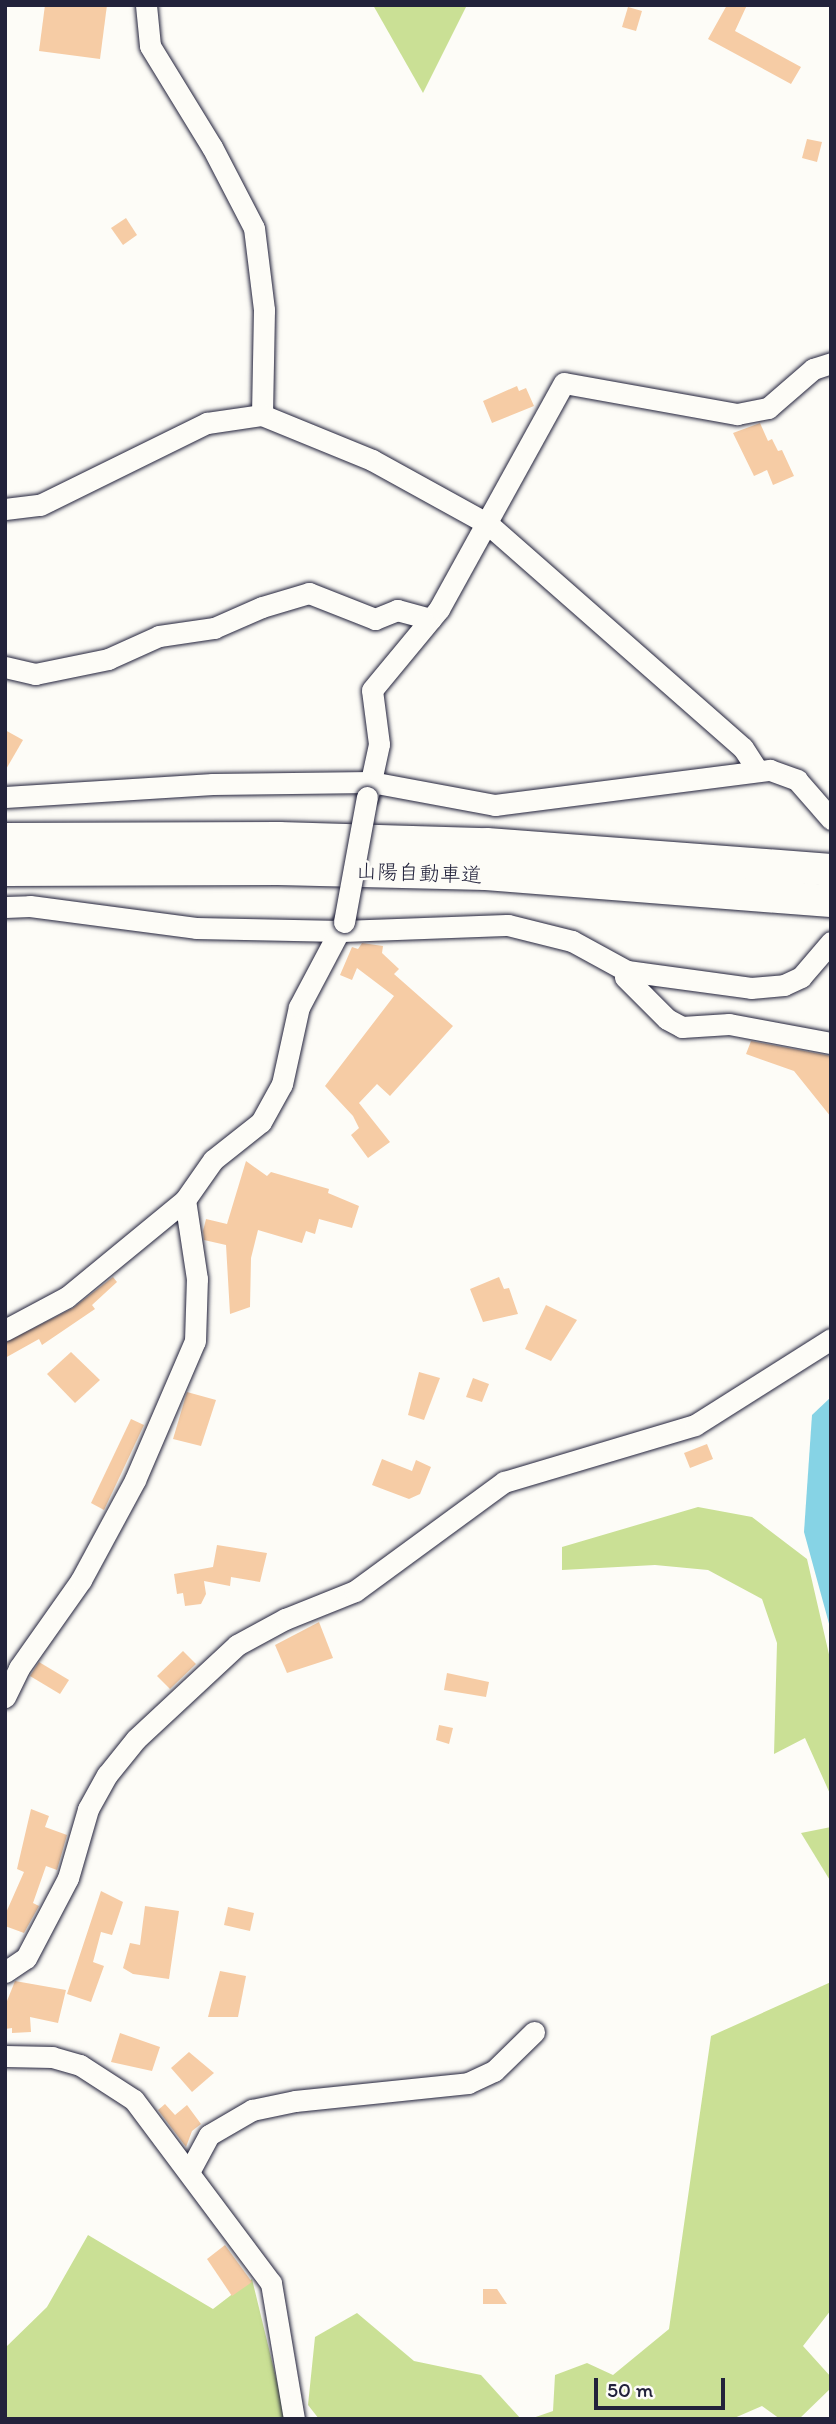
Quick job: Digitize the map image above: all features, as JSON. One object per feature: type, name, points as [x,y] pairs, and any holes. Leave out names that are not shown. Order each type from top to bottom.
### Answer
[{"type":"highway","name":"山陽自動車道","points":[[5,839],[279,838],[487,844],[778,880],[831,901]]},
{"type":"highway","name":"山陽自動車道","points":[[5,870],[278,869],[778,880],[831,870]]},
{"type":"street","points":[[146,5],[150,47],[212,147],[254,228],[264,310],[262,415]]},
{"type":"street","points":[[5,1330],[67,1297],[185,1200],[213,1160],[261,1122],[282,1084],[299,1007],[343,927],[379,744],[372,690],[431,619],[488,524],[564,383],[737,414],[768,408],[813,369],[831,363]]},
{"type":"street","points":[[5,509],[40,505],[207,423],[262,415],[372,460],[488,524],[743,748],[758,771]]},
{"type":"street","points":[[5,667],[35,674],[108,659],[159,636],[214,628],[262,607],[309,593],[375,619],[397,610],[431,619]]},
{"type":"street","points":[[5,797],[213,784],[369,790],[495,805],[770,770],[797,780],[831,819]]},
{"type":"street","points":[[5,907],[30,906],[195,928],[508,925],[572,941],[627,971],[751,988],[784,985],[800,977],[831,942]]},
{"type":"street","points":[[627,971],[625,977],[667,1019],[682,1027],[729,1024],[831,1043]]},
{"type":"street","points":[[5,1697],[19,1668],[82,1580],[135,1480],[195,1341],[197,1279],[185,1200]]},
{"type":"street","points":[[5,1972],[26,1958],[68,1878],[88,1810],[107,1775],[136,1739],[237,1645],[285,1619],[316,1610],[355,1591],[504,1482],[695,1425],[831,1339]]},
{"type":"street","points":[[189,2172],[209,2135],[252,2110],[295,2101],[468,2083],[494,2071],[534,2032]]},
{"type":"street","points":[[5,2056],[52,2057],[104,2077],[134,2100],[271,2283],[294,2419]]},
{"type":"green space","points":[[373,5],[467,5],[423,93]]},
{"type":"green space","points":[[698,1507],[752,1517],[807,1559],[831,1663],[831,1796],[805,1738],[774,1754],[777,1643],[762,1599],[708,1570],[655,1565],[562,1570],[562,1547]]},
{"type":"green space","points":[[831,1827],[831,1882],[801,1833]]},
{"type":"green space","points":[[831,1982],[831,2310],[803,2346],[831,2377],[831,2388],[799,2419],[780,2419],[762,2406],[732,2419],[530,2419],[553,2411],[555,2375],[587,2363],[613,2375],[669,2329],[711,2036]]},
{"type":"green space","points":[[88,2235],[213,2309],[252,2279],[286,2419],[5,2419],[5,2348],[47,2307]]},
{"type":"green space","points":[[357,2313],[414,2361],[481,2375],[521,2419],[319,2419],[308,2405],[315,2337]]},
{"type":"water","points":[[831,1397],[831,1631],[804,1532],[812,1415]]},
{"type":"building","points":[[45,5],[107,5],[100,59],[39,51]]},
{"type":"building","points":[[727,5],[747,5],[735,31],[801,67],[791,84],[708,39]]},
{"type":"building","points":[[628,7],[642,11],[636,31],[622,27]]},
{"type":"building","points":[[807,139],[822,142],[817,162],[802,158]]},
{"type":"building","points":[[126,218],[137,235],[123,245],[111,228]]},
{"type":"building","points":[[517,386],[519,391],[526,388],[534,406],[492,423],[483,401]]},
{"type":"building","points":[[760,423],[768,441],[772,439],[778,451],[782,450],[794,476],[773,485],[767,470],[754,476],[733,433]]},
{"type":"building","points":[[5,730],[23,740],[5,771]]},
{"type":"building","points":[[362,943],[383,946],[382,953],[399,969],[394,974],[453,1026],[390,1096],[377,1084],[359,1103],[390,1142],[368,1158],[351,1135],[359,1128],[353,1116],[325,1086],[394,996],[357,968],[352,980],[340,975],[352,947],[358,949]]},
{"type":"building","points":[[751,1041],[831,1056],[831,1117],[794,1071],[746,1054]]},
{"type":"building","points":[[246,1161],[267,1176],[271,1172],[329,1189],[328,1193],[359,1206],[352,1228],[319,1219],[315,1234],[306,1231],[302,1243],[258,1230],[251,1258],[250,1307],[230,1314],[226,1245],[204,1240],[203,1231],[206,1219],[227,1224]]},
{"type":"building","points":[[113,1277],[117,1282],[92,1305],[95,1309],[42,1345],[39,1339],[5,1358],[5,1343],[73,1308]]},
{"type":"building","points":[[499,1277],[504,1289],[509,1288],[518,1314],[483,1322],[470,1289]]},
{"type":"building","points":[[546,1305],[577,1320],[551,1361],[525,1349]]},
{"type":"building","points":[[71,1352],[100,1380],[75,1403],[47,1374]]},
{"type":"building","points":[[419,1372],[440,1378],[424,1420],[408,1415]]},
{"type":"building","points":[[473,1378],[489,1384],[482,1402],[466,1397]]},
{"type":"building","points":[[187,1392],[216,1400],[201,1446],[173,1439]]},
{"type":"building","points":[[131,1419],[144,1425],[104,1510],[91,1503]]},
{"type":"building","points":[[707,1444],[713,1459],[690,1468],[684,1453]]},
{"type":"building","points":[[382,1459],[412,1471],[416,1460],[431,1467],[420,1494],[409,1499],[372,1485]]},
{"type":"building","points":[[217,1545],[267,1553],[260,1582],[231,1577],[230,1586],[204,1581],[206,1594],[201,1604],[185,1606],[183,1593],[177,1594],[174,1574],[213,1567]]},
{"type":"building","points":[[319,1622],[333,1658],[287,1673],[275,1645]]},
{"type":"building","points":[[183,1651],[196,1664],[170,1689],[157,1676]]},
{"type":"building","points":[[39,1662],[69,1680],[60,1694],[30,1676]]},
{"type":"building","points":[[447,1673],[489,1682],[486,1697],[444,1690]]},
{"type":"building","points":[[439,1725],[453,1728],[449,1744],[436,1740]]},
{"type":"building","points":[[31,1809],[49,1816],[45,1827],[67,1835],[57,1870],[46,1866],[33,1903],[39,1906],[24,1933],[5,1926],[5,1915],[24,1872],[17,1869]]},
{"type":"building","points":[[101,1891],[123,1902],[112,1935],[101,1932],[93,1962],[104,1966],[91,2002],[67,1994]]},
{"type":"building","points":[[145,1906],[179,1911],[169,1979],[133,1974],[123,1968],[130,1943],[140,1945]]},
{"type":"building","points":[[228,1907],[254,1913],[250,1931],[224,1925]]},
{"type":"building","points":[[220,1971],[246,1976],[238,2017],[208,2017]]},
{"type":"building","points":[[15,1981],[66,1990],[58,2023],[30,2017],[31,2032],[12,2033],[12,2028],[5,2029],[5,2006]]},
{"type":"building","points":[[120,2033],[160,2047],[152,2071],[111,2062]]},
{"type":"building","points":[[189,2052],[214,2073],[192,2092],[171,2068]]},
{"type":"building","points":[[165,2104],[175,2115],[187,2105],[201,2124],[192,2131],[186,2147],[158,2110]]},
{"type":"building","points":[[225,2245],[252,2282],[232,2296],[207,2259]]},
{"type":"building","points":[[483,2289],[497,2289],[507,2304],[483,2304]]}]
